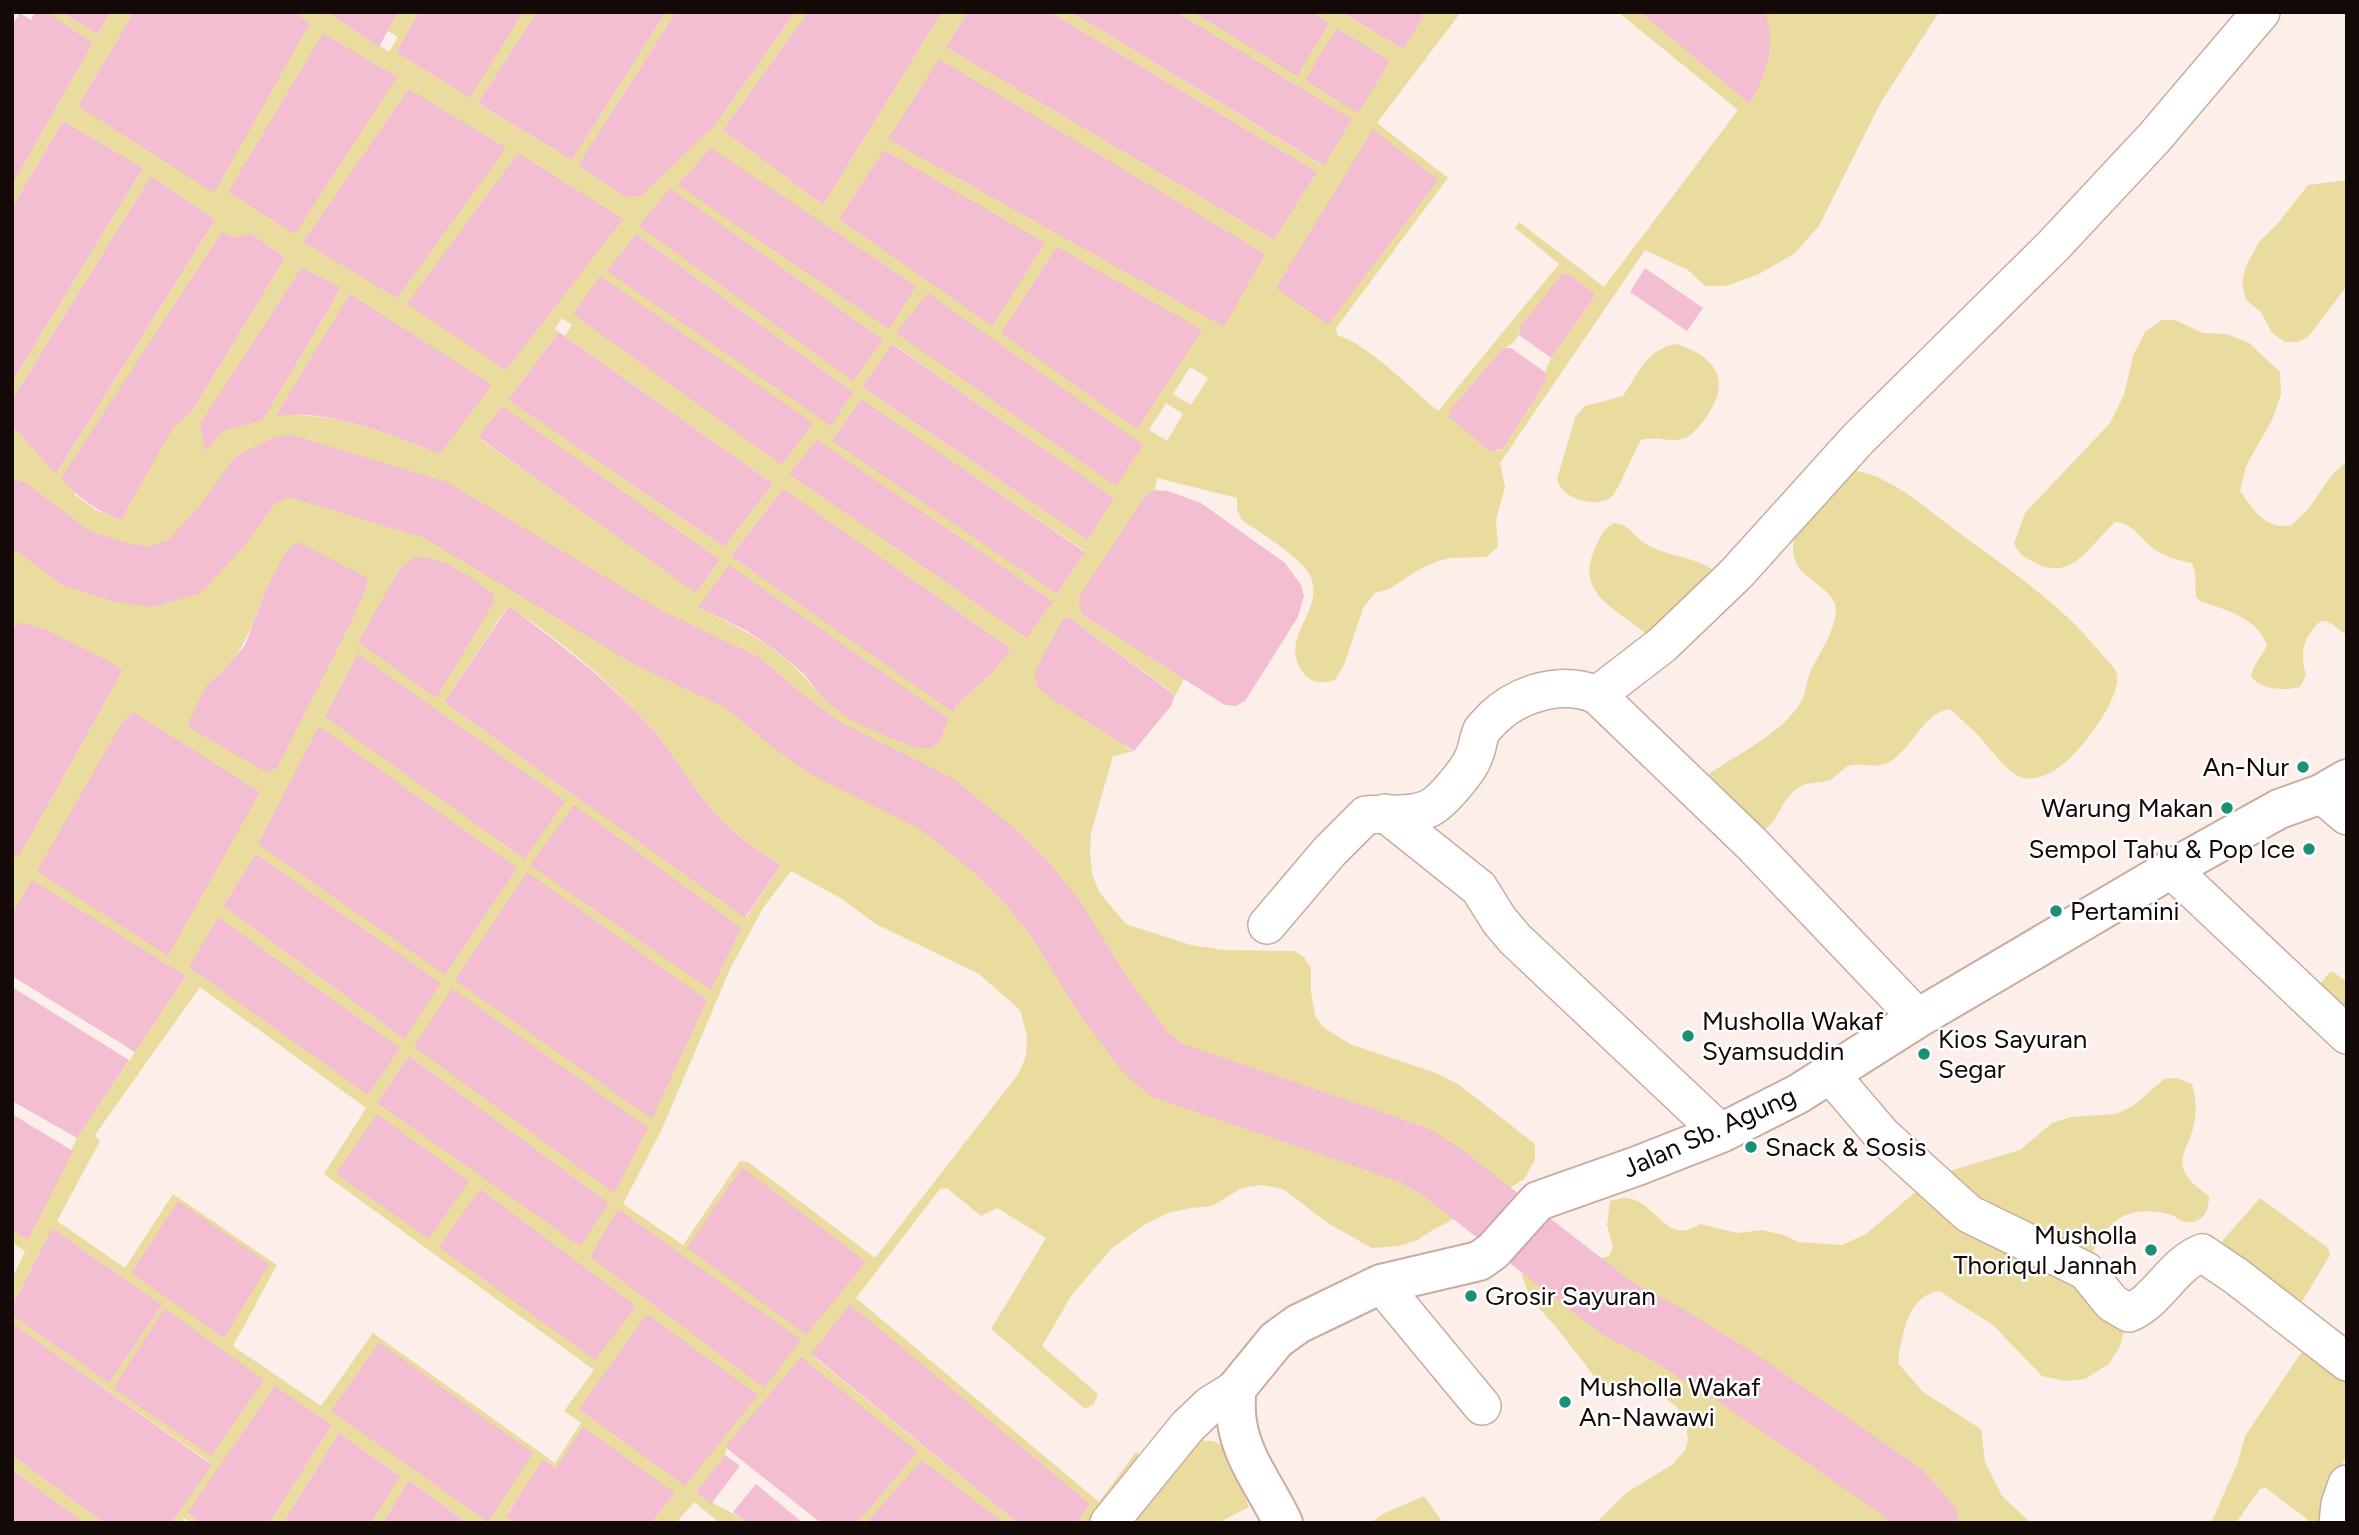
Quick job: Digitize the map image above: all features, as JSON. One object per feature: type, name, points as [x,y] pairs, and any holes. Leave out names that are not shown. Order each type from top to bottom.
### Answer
[{"type":"street","points":[[1597,695],[1662,645],[1736,574],[1858,439],[2063,236],[2154,138],[2261,12]]},
{"type":"street","points":[[1267,925],[1329,852],[1366,815],[1410,813],[1431,807],[1463,776],[1474,756],[1483,728],[1506,707],[1526,695],[1552,690],[1581,690],[1597,695],[1752,844],[1918,1018]]},
{"type":"street","name":"Jalan Sb. Agung","points":[[1381,1284],[1479,1261],[1493,1251],[1538,1201],[1721,1133],[1798,1094],[1918,1018],[2171,869],[2279,809],[2338,796]]},
{"type":"street","points":[[1385,813],[1479,888],[1499,920],[1515,939],[1721,1133]]},
{"type":"street","points":[[2171,869],[2347,1035]]},
{"type":"street","points":[[1830,1074],[1882,1135],[1969,1214],[2086,1271],[2112,1303],[2129,1313],[2140,1308],[2177,1272],[2202,1253],[2347,1362]]},
{"type":"street","points":[[1109,1523],[1187,1427],[1210,1405],[1236,1389],[1276,1340],[1298,1324],[1381,1284],[1482,1406]]},
{"type":"street","points":[[1236,1389],[1237,1423],[1245,1448],[1283,1523]]},
{"type":"shaded area","points":[[35,12],[47,12],[93,43],[12,185],[12,25],[20,13],[31,20]]},
{"type":"shaded area","points":[[47,12],[62,12],[97,34],[110,12],[134,12],[78,106],[309,23],[294,12],[328,12],[389,52],[398,37],[388,31],[398,12],[419,12],[396,52],[469,97],[523,12],[537,12],[478,103],[572,160],[666,12],[676,12],[578,165],[625,197],[716,124],[795,12],[808,12],[723,130],[823,205],[942,12],[968,12],[947,47],[1274,240],[1317,172],[1050,12],[1071,12],[1323,166],[1351,119],[1176,12],[1193,12],[1297,75],[1329,23],[1312,12],[1342,12],[1403,49],[1424,15],[1419,12],[1461,12],[1377,123],[1448,178],[1336,328],[1337,335],[1376,357],[1438,411],[1559,264],[1515,228],[1519,222],[1604,287],[1738,110],[1618,12],[1640,12],[1750,103],[1765,12],[1939,12],[1880,104],[1819,226],[1795,253],[1759,274],[1726,286],[1705,286],[1688,270],[1645,250],[1500,463],[1505,487],[1496,520],[1498,547],[1486,557],[1438,561],[1389,589],[1375,593],[1364,606],[1344,665],[1335,680],[1312,680],[1305,675],[1297,662],[1297,638],[1312,603],[1314,590],[1307,570],[1300,562],[1242,520],[1237,510],[1237,498],[1157,478],[1155,490],[1145,496],[1084,616],[1184,679],[1174,698],[1171,691],[1068,617],[1127,748],[1134,751],[1113,756],[1091,833],[1090,852],[1092,874],[1099,892],[1126,924],[1191,945],[1223,950],[1294,951],[1304,957],[1311,968],[1315,1016],[1323,1027],[1350,1044],[1436,1073],[1458,1084],[1535,1144],[1535,1160],[1524,1179],[1418,1240],[1399,1246],[1372,1248],[1329,1224],[1283,1189],[1262,1185],[1242,1188],[1212,1206],[1168,1213],[1144,1225],[1112,1248],[1071,1296],[1042,1346],[1098,1394],[1094,1404],[1085,1409],[991,1329],[1046,1238],[997,1208],[981,1216],[947,1188],[940,1189],[856,1298],[1099,1502],[1136,1452],[1153,1467],[1210,1405],[1203,1441],[1225,1446],[1249,1507],[1218,1523],[1077,1523],[1090,1504],[811,1355],[1018,1523],[1004,1523],[922,1461],[866,1523],[857,1523],[918,1452],[726,1447],[725,1455],[696,1492],[747,1523],[720,1523],[694,1502],[676,1523],[651,1523],[675,1493],[556,1468],[544,1459],[506,1515],[516,1523],[467,1523],[409,1480],[383,1523],[371,1523],[399,1475],[339,1433],[283,1523],[269,1523],[332,1425],[187,1514],[200,1523],[191,1523],[184,1518],[181,1523],[171,1523],[212,1464],[12,1323],[12,1315],[109,1383],[162,1305],[52,1228],[12,1307],[12,1279],[25,1251],[12,1243],[12,1230],[28,1240],[77,1138],[186,976],[32,881],[12,914],[12,852],[19,855],[123,670],[19,622],[12,632],[12,425],[57,473],[215,220],[151,176],[12,400],[12,382],[143,168],[63,121],[12,208],[12,185],[93,43]],"holes":[[[222,233],[236,238],[251,233],[285,258],[192,411],[173,427],[121,520],[96,510],[74,494]],[[636,234],[853,392],[608,271]],[[341,288],[263,420],[223,431]],[[350,295],[440,454],[380,432],[318,417],[276,416]],[[1593,299],[1551,358],[1545,372],[1546,381],[1503,449],[1496,451],[1448,416],[1450,410],[1500,351],[1518,337],[1520,327]],[[562,318],[572,325],[565,336],[773,484],[724,547],[508,400],[559,332],[555,329]],[[893,344],[1113,498],[1088,540],[862,387]],[[1190,367],[1208,378],[1191,405],[1173,394]],[[860,400],[1085,551],[1057,594],[833,441]],[[1166,403],[1183,414],[1167,441],[1149,430]],[[501,407],[720,560],[697,592],[478,438]],[[817,441],[1052,600],[1027,637],[790,474]],[[782,490],[1011,649],[996,669],[958,704],[954,711],[731,556]],[[264,594],[266,772],[208,683],[229,665],[249,632]],[[508,606],[566,648],[621,696],[661,739],[712,810],[760,851],[781,865],[746,918],[444,702]],[[699,608],[949,719],[824,700],[796,669],[768,646]],[[256,854],[440,983],[404,1039],[223,906]],[[791,871],[842,899],[876,924],[979,974],[1020,1010],[1027,1036],[1026,1056],[1019,1073],[875,1258],[748,1162],[740,1161],[683,1245],[623,1204],[662,1129],[731,967],[763,908]],[[200,987],[366,1108],[324,1174],[594,1370],[564,1411],[581,1423],[555,1463],[373,1333],[321,1406],[233,1346],[277,1265],[173,1194],[125,1268],[57,1221],[100,1141],[95,1135]],[[410,1057],[609,1203],[609,1204],[378,1103]]]},
{"type":"shaded area","points":[[62,12],[110,12],[97,34]]},
{"type":"shaded area","points":[[134,12],[294,12],[310,23],[214,193],[78,106]]},
{"type":"shaded area","points":[[328,12],[398,12],[379,47]]},
{"type":"shaded area","points":[[419,12],[523,12],[470,98],[396,52]]},
{"type":"shaded area","points":[[537,12],[666,12],[572,160],[478,103]]},
{"type":"shaded area","points":[[676,12],[795,12],[716,124],[641,196],[625,197],[578,165]]},
{"type":"shaded area","points":[[808,12],[942,12],[823,205],[723,130]]},
{"type":"shaded area","points":[[968,12],[1050,12],[1317,172],[1274,240],[946,47]]},
{"type":"shaded area","points":[[1071,12],[1176,12],[1352,119],[1324,166]]},
{"type":"shaded area","points":[[1193,12],[1312,12],[1329,23],[1297,76]]},
{"type":"shaded area","points":[[1342,12],[1419,12],[1424,16],[1403,49]]},
{"type":"shaded area","points":[[1640,12],[1765,12],[1770,48],[1761,81],[1750,104]]},
{"type":"shaded area","points":[[1337,28],[1390,61],[1358,113],[1305,80]]},
{"type":"shaded area","points":[[323,33],[397,77],[295,234],[228,192]]},
{"type":"shaded area","points":[[939,59],[1265,254],[1224,327],[888,139]]},
{"type":"shaded area","points":[[409,89],[506,148],[397,298],[303,242]]},
{"type":"shaded area","points":[[63,121],[143,168],[12,382],[12,208]]},
{"type":"shaded area","points":[[1373,129],[1438,180],[1328,325],[1276,288]]},
{"type":"shaded area","points":[[711,148],[916,286],[889,329],[678,185]]},
{"type":"shaded area","points":[[884,150],[1045,243],[992,326],[839,219]]},
{"type":"shaded area","points":[[518,153],[623,219],[506,370],[407,304]]},
{"type":"shaded area","points":[[151,176],[215,220],[56,474],[12,425],[12,400]]},
{"type":"shaded area","points":[[2347,180],[2347,286],[2308,337],[2298,342],[2285,342],[2272,333],[2261,312],[2246,300],[2242,284],[2245,268],[2259,242],[2279,222],[2308,185]]},
{"type":"shaded area","points":[[670,188],[883,340],[853,381],[639,226]]},
{"type":"shaded area","points":[[222,232],[236,238],[251,233],[285,258],[192,411],[173,428],[121,520],[88,503],[61,478]]},
{"type":"shaded area","points":[[636,234],[853,392],[831,426],[607,271]]},
{"type":"shaded area","points":[[1057,247],[1202,330],[1137,429],[1001,333]]},
{"type":"shaded area","points":[[302,267],[341,288],[263,420],[223,431],[205,451],[200,424]]},
{"type":"shaded area","points":[[1645,268],[1703,308],[1687,331],[1630,292]]},
{"type":"shaded area","points":[[1562,274],[1568,274],[1594,293],[1593,299],[1551,358],[1519,335],[1520,327]]},
{"type":"shaded area","points":[[600,276],[813,423],[782,465],[573,314]]},
{"type":"shaded area","points":[[928,293],[1143,445],[1116,486],[896,333]]},
{"type":"shaded area","points":[[350,294],[492,385],[440,454],[337,419],[294,415],[275,417]]},
{"type":"shaded area","points":[[2162,320],[2175,320],[2203,333],[2227,334],[2249,343],[2280,372],[2281,394],[2273,418],[2246,466],[2240,491],[2261,517],[2275,525],[2292,525],[2309,508],[2331,476],[2347,461],[2347,636],[2326,621],[2316,626],[2304,645],[2303,662],[2306,675],[2300,687],[2273,688],[2255,681],[2251,676],[2252,672],[2267,645],[2262,635],[2248,621],[2230,611],[2200,601],[2196,597],[2192,563],[2155,550],[2127,525],[2115,522],[2089,550],[2070,565],[2059,568],[2047,568],[2030,560],[2020,553],[2014,544],[2025,513],[2110,423],[2124,395],[2133,356],[2145,332]]},
{"type":"shaded area","points":[[559,332],[773,484],[724,547],[508,400]]},
{"type":"shaded area","points":[[892,344],[1114,498],[1088,540],[862,387]]},
{"type":"shaded area","points":[[1675,344],[1689,349],[1709,362],[1719,380],[1715,403],[1705,419],[1694,432],[1683,439],[1641,440],[1616,491],[1606,500],[1585,501],[1566,493],[1557,479],[1575,417],[1585,406],[1623,396],[1650,357]]},
{"type":"shaded area","points":[[1505,348],[1511,348],[1545,372],[1546,381],[1503,449],[1489,451],[1448,416],[1450,410]]},
{"type":"shaded area","points":[[861,399],[1085,552],[1057,594],[832,441]]},
{"type":"shaded area","points":[[502,406],[720,560],[696,593],[478,437]]},
{"type":"shaded area","points":[[817,440],[1053,601],[1027,638],[789,474]]},
{"type":"shaded area","points":[[1855,471],[1882,479],[1909,495],[2068,617],[2113,667],[2117,681],[2115,692],[2102,718],[2077,751],[2048,774],[2029,778],[2017,775],[1950,709],[1931,718],[1894,759],[1885,764],[1849,766],[1830,780],[1798,788],[1761,832],[1706,780],[1710,773],[1779,727],[1802,700],[1810,673],[1829,636],[1836,615],[1832,598],[1804,573],[1795,560],[1794,539]]},
{"type":"shaded area","points":[[783,489],[1011,649],[996,669],[958,704],[953,712],[731,556]]},
{"type":"shaded area","points":[[1155,490],[1168,491],[1201,503],[1285,563],[1301,585],[1304,596],[1298,617],[1245,701],[1236,706],[1225,705],[1084,616],[1079,606],[1080,595],[1145,496]]},
{"type":"shaded area","points":[[1614,523],[1625,526],[1641,541],[1654,548],[1698,562],[1714,571],[1652,635],[1645,633],[1609,606],[1593,586],[1591,560],[1602,535],[1607,527]]},
{"type":"shaded area","points":[[298,542],[366,577],[368,583],[277,768],[266,772],[190,728],[188,723],[208,683],[220,674],[245,645],[264,594],[281,560],[292,545]]},
{"type":"shaded area","points":[[414,557],[446,564],[466,574],[493,594],[494,602],[436,698],[358,642],[399,570]]},
{"type":"shaded area","points":[[729,565],[949,719],[939,742],[928,749],[913,747],[851,720],[824,700],[804,674],[779,653],[747,631],[698,607]]},
{"type":"shaded area","points":[[509,606],[566,649],[638,713],[712,810],[749,844],[781,865],[745,918],[444,702]]},
{"type":"shaded area","points":[[1068,617],[1171,692],[1174,698],[1171,706],[1134,751],[1037,687],[1035,671],[1063,619]]},
{"type":"shaded area","points":[[19,622],[46,630],[123,670],[19,856],[12,852],[12,632]]},
{"type":"shaded area","points":[[358,654],[565,801],[525,859],[325,717]]},
{"type":"shaded area","points":[[133,712],[260,792],[168,956],[37,871],[121,724]]},
{"type":"shaded area","points":[[319,726],[517,868],[445,975],[258,844]]},
{"type":"shaded area","points":[[574,805],[741,928],[711,990],[530,865]]},
{"type":"shaded area","points":[[256,854],[441,983],[404,1039],[223,906]]},
{"type":"shaded area","points":[[527,872],[707,1000],[652,1119],[455,980]]},
{"type":"shaded area","points":[[32,880],[186,976],[135,1052],[12,976],[12,914]]},
{"type":"shaded area","points":[[218,917],[400,1048],[368,1095],[189,967]]},
{"type":"shaded area","points":[[2333,972],[2347,982],[2347,1021],[2318,987],[2329,973]]},
{"type":"shaded area","points":[[12,987],[129,1060],[77,1138],[12,1101]]},
{"type":"shaded area","points":[[452,988],[648,1128],[614,1193],[414,1047]]},
{"type":"shaded area","points":[[409,1056],[609,1203],[580,1246],[377,1103]]},
{"type":"shaded area","points":[[2177,1078],[2192,1084],[2195,1103],[2194,1123],[2182,1163],[2190,1180],[2209,1196],[2208,1205],[2205,1214],[2194,1222],[2185,1222],[2159,1212],[2129,1214],[2110,1226],[2101,1238],[2089,1258],[2129,1313],[2120,1346],[2109,1364],[2085,1379],[2065,1381],[2042,1376],[1993,1325],[1939,1291],[1920,1300],[1904,1329],[1898,1363],[1923,1392],[1981,1429],[1985,1462],[2002,1496],[2031,1523],[1596,1523],[1626,1493],[1673,1464],[1685,1450],[1688,1440],[1685,1419],[1677,1407],[1660,1395],[1619,1388],[1598,1381],[1530,1298],[1522,1276],[1526,1250],[1535,1236],[1549,1235],[1602,1258],[1609,1256],[1613,1247],[1607,1225],[1610,1201],[1626,1198],[1641,1203],[1671,1228],[1680,1230],[1689,1230],[1700,1224],[1737,1233],[1763,1230],[1787,1236],[1798,1242],[1842,1245],[1866,1234],[1913,1194],[1946,1172],[2020,1150],[2052,1123],[2071,1117],[2116,1114],[2133,1106],[2164,1079]]},
{"type":"shaded area","points":[[12,1114],[73,1151],[28,1240],[12,1230]]},
{"type":"shaded area","points":[[377,1114],[469,1181],[429,1239],[336,1174]]},
{"type":"shaded area","points":[[742,1167],[866,1262],[806,1335],[687,1248]]},
{"type":"shaded area","points":[[480,1189],[636,1306],[595,1360],[439,1247]]},
{"type":"shaded area","points":[[2260,1198],[2328,1248],[2330,1255],[2303,1300],[2294,1307],[2219,1249],[2223,1240]]},
{"type":"shaded area","points":[[178,1201],[269,1264],[224,1338],[131,1273]]},
{"type":"shaded area","points":[[618,1209],[801,1340],[764,1388],[590,1257]]},
{"type":"shaded area","points":[[52,1228],[162,1305],[109,1383],[12,1315],[12,1307]]},
{"type":"shaded area","points":[[850,1304],[1090,1504],[1077,1523],[1018,1523],[811,1354]]},
{"type":"shaded area","points":[[165,1308],[264,1380],[211,1456],[113,1388]]},
{"type":"shaded area","points":[[647,1314],[758,1395],[685,1486],[579,1409]]},
{"type":"shaded area","points":[[12,1323],[212,1465],[171,1523],[104,1523],[12,1455]]},
{"type":"shaded area","points":[[379,1342],[533,1453],[488,1522],[331,1411]]},
{"type":"shaded area","points":[[2308,1352],[2347,1376],[2347,1455],[2327,1490],[2324,1511],[2319,1522],[2312,1523],[2266,1488],[2260,1489],[2236,1523],[2211,1523],[2238,1462],[2245,1436],[2301,1353]]},
{"type":"shaded area","points":[[801,1357],[918,1452],[857,1523],[821,1523],[725,1447]]},
{"type":"shaded area","points":[[275,1386],[332,1425],[269,1523],[200,1523],[187,1513]]},
{"type":"shaded area","points":[[583,1427],[675,1493],[651,1523],[516,1523],[506,1516],[543,1459],[556,1468]]},
{"type":"shaded area","points":[[339,1433],[400,1476],[371,1523],[283,1523]]},
{"type":"shaded area","points":[[12,1455],[104,1523],[85,1523],[12,1470]]},
{"type":"shaded area","points":[[725,1455],[740,1466],[711,1504],[696,1492]]},
{"type":"shaded area","points":[[922,1460],[1004,1523],[866,1523]]},
{"type":"shaded area","points":[[12,1470],[85,1523],[12,1523]]},
{"type":"shaded area","points":[[409,1480],[467,1523],[383,1523]]},
{"type":"shaded area","points":[[756,1484],[803,1523],[747,1523],[733,1512]]},
{"type":"shaded area","points":[[1424,1496],[1443,1523],[1370,1523],[1385,1513]]},
{"type":"waterway","points":[[12,510],[76,558],[119,572],[149,577],[184,567],[222,526],[255,480],[287,465],[436,510],[647,637],[743,683],[825,748],[937,804],[996,852],[1025,881],[1054,916],[1104,997],[1146,1053],[1166,1070],[1415,1156],[1439,1170],[1618,1309],[1665,1333],[1739,1379],[1902,1492],[1929,1523]]},
{"type":"place","name":"An-Nur","points":[[2303,767]]},
{"type":"place","name":"Warung Makan","points":[[2227,808]]},
{"type":"place","name":"Sempol Tahu & Pop Ice","points":[[2309,849]]},
{"type":"place","name":"Pertamini","points":[[2056,911]]},
{"type":"place","name":"Musholla Wakaf Syamsuddin","points":[[1688,1036]]},
{"type":"place","name":"Kios Sayuran Segar","points":[[1924,1054]]},
{"type":"place","name":"Snack & Sosis","points":[[1751,1147]]},
{"type":"place","name":"Musholla Thoriqul Jannah","points":[[2151,1250]]},
{"type":"place","name":"Grosir Sayuran","points":[[1471,1296]]},
{"type":"place","name":"Musholla Wakaf An-Nawawi","points":[[1565,1402]]}]
